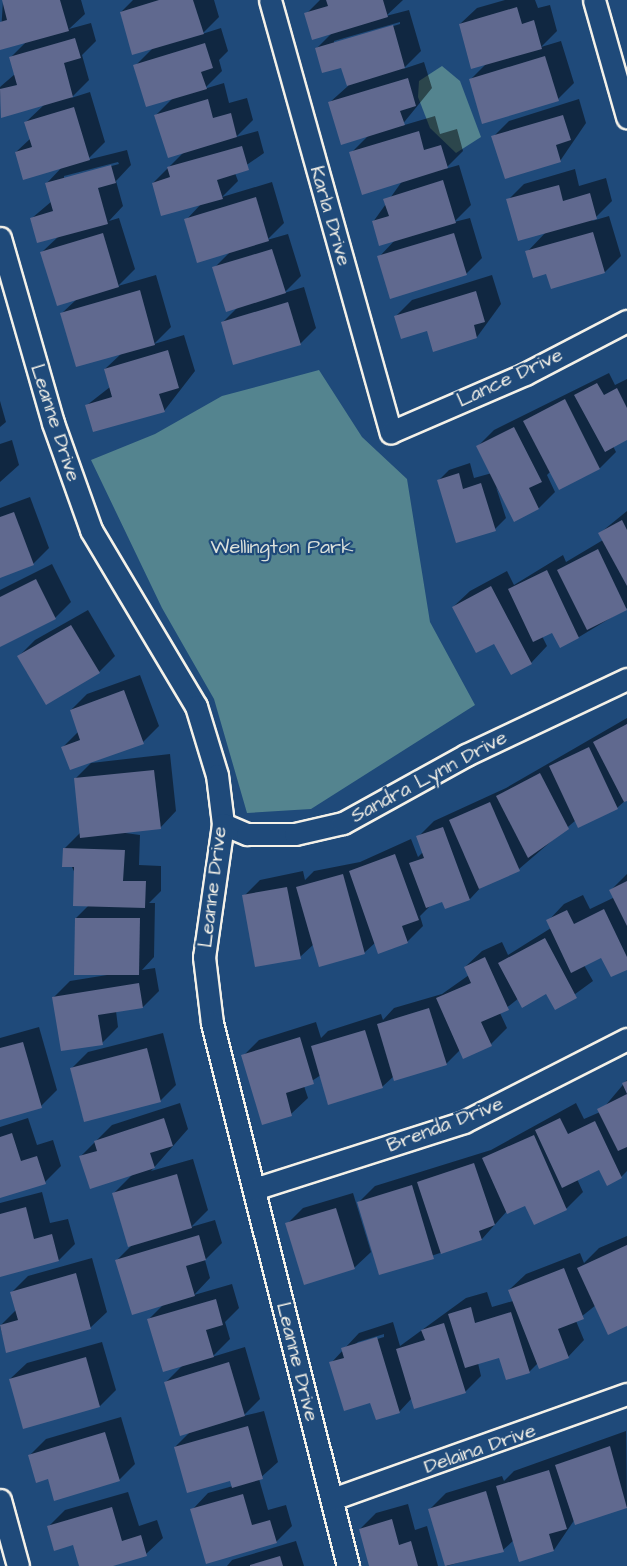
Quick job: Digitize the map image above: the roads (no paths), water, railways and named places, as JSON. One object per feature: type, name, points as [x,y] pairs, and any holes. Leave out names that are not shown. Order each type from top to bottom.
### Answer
[{"type":"street","name":"Karla Drive","points":[[270,0],[391,432]]},
{"type":"street","points":[[594,0],[627,117]]},
{"type":"street","name":"Leanne Drive","points":[[0,238],[53,423],[91,530],[196,706],[217,775],[223,824],[204,957],[212,1023],[348,1566]]},
{"type":"street","name":"Lance Drive","points":[[391,432],[525,374],[627,321]]},
{"type":"street","name":"Sandra Lynn Drive","points":[[223,824],[247,834],[295,834],[342,823],[466,755],[627,679]]},
{"type":"street","name":"Brenda Drive","points":[[254,1189],[464,1122],[627,1038]]},
{"type":"street","name":"Delaina Drive","points":[[332,1499],[627,1394]]},
{"type":"street","points":[[0,1500],[18,1566]]},
{"type":"park label","name":"Wellington Park","points":[[282,547]]}]
